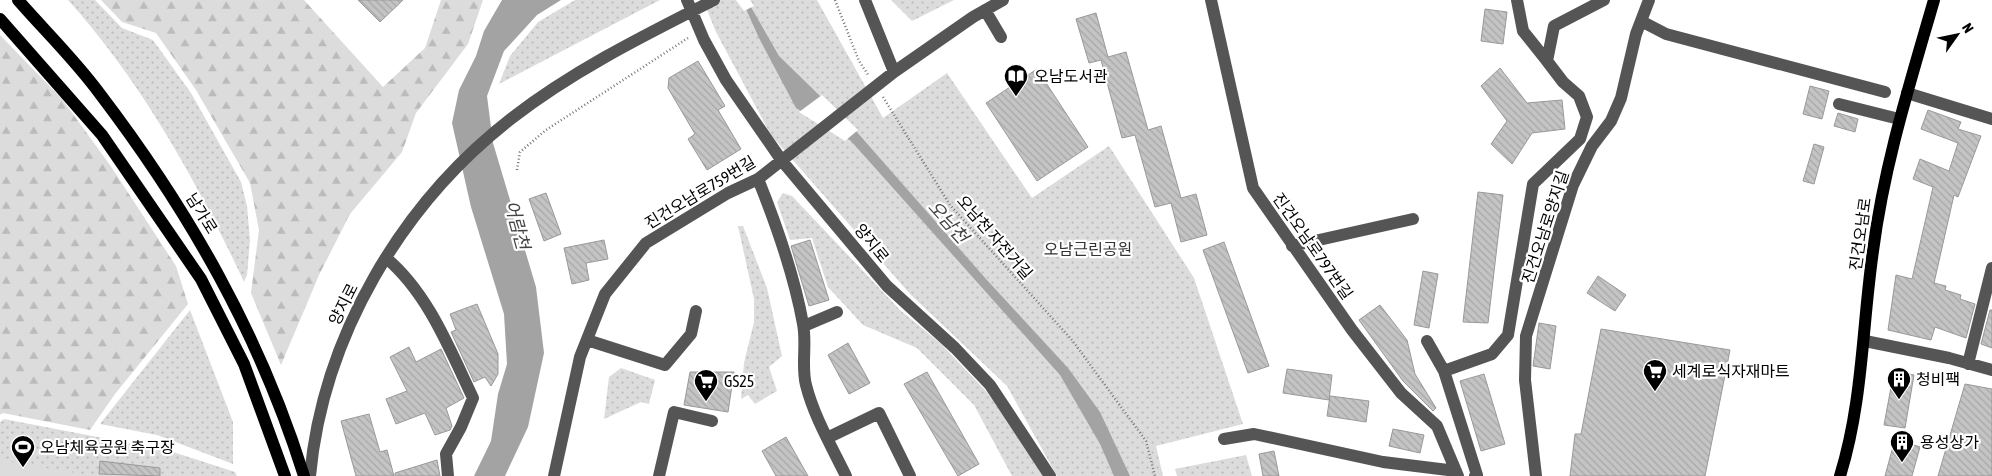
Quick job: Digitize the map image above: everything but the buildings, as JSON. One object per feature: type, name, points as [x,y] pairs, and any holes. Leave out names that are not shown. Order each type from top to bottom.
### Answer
[{"type":"main road","name":"남가로","points":[[18,0],[99,92],[194,229],[242,318],[262,361],[304,476]]},
{"type":"main road","name":"진건오남로","points":[[1840,476],[1850,444],[1857,406],[1873,251],[1886,172],[1899,119],[1934,0]]},
{"type":"main road","points":[[0,19],[102,135],[201,280],[238,352],[285,476]]},
{"type":"street","points":[[689,6],[714,0]]},
{"type":"street","points":[[865,0],[894,72]]},
{"type":"street","points":[[873,88],[985,10],[1003,0]]},
{"type":"street","name":"진건오남로797번길","points":[[1212,0],[1253,188],[1352,330],[1402,393],[1437,426],[1457,474]]},
{"type":"street","points":[[1444,371],[1492,354],[1508,335],[1533,184],[1580,139],[1586,117],[1579,96],[1563,82],[1524,31],[1517,0]]},
{"type":"street","points":[[1546,61],[1554,26],[1604,0]]},
{"type":"street","name":"진건오남로양지길","points":[[1536,476],[1525,380],[1526,336],[1573,185],[1592,146],[1612,121],[1621,98],[1641,21],[1649,0]]},
{"type":"street","name":"양지로","points":[[310,476],[324,397],[337,355],[356,312],[405,228],[455,170],[512,118],[595,62],[689,6],[699,30],[726,80],[782,161],[887,286],[955,348],[990,385],[1050,476]]},
{"type":"street","points":[[985,10],[1001,37]]},
{"type":"street","points":[[1641,21],[1666,34],[1885,92]]},
{"type":"street","name":"진건오남로759번길","points":[[554,476],[580,357],[605,294],[646,243],[728,193],[758,179],[873,88]]},
{"type":"street","points":[[1907,93],[1992,119]]},
{"type":"street","points":[[1839,104],[1899,119]]},
{"type":"street","points":[[758,179],[775,221],[789,264],[804,326],[806,384],[827,438],[846,476]]},
{"type":"street","points":[[1292,246],[1413,219]]},
{"type":"street","points":[[386,258],[401,271],[423,302],[473,398],[462,427],[446,454],[448,476]]},
{"type":"street","points":[[1968,364],[1992,268]]},
{"type":"street","points":[[587,340],[665,365],[691,334],[696,311]]},
{"type":"street","points":[[804,326],[837,312]]},
{"type":"street","points":[[1427,341],[1444,371],[1477,475],[1475,476]]},
{"type":"street","points":[[1865,341],[1992,370]]},
{"type":"street","points":[[658,476],[674,412],[712,421]]},
{"type":"street","points":[[827,438],[879,412],[910,476]]},
{"type":"street","points":[[1224,439],[1254,434],[1382,462],[1457,474]]},
{"type":"path","name":"오남천 자전거길","points":[[835,0],[859,61],[873,88],[950,205],[1072,340],[1146,441],[1154,476]]},
{"type":"path","points":[[517,170],[520,152],[546,130],[699,30]]},
{"type":"green space","points":[[68,0],[95,0],[122,28],[153,40],[191,93],[241,182],[247,206],[250,240],[247,275],[244,282],[207,208],[166,134],[120,64]]},
{"type":"green space","points":[[101,0],[304,0],[383,87],[425,48],[441,0],[483,0],[468,44],[416,113],[402,152],[350,214],[319,275],[281,365],[251,293],[259,230],[250,183],[196,90],[156,33],[122,22]]},
{"type":"green space","points":[[575,0],[660,0],[499,84],[510,56],[538,22]]},
{"type":"green space","name":"오남근린공원","points":[[703,0],[817,0],[883,118],[947,73],[1032,198],[1109,146],[1194,278],[1243,424],[1156,446],[1163,476],[1057,476],[1007,386],[910,294],[771,135],[716,32]]},
{"type":"green space","points":[[891,0],[954,0],[912,21]]},
{"type":"green space","points":[[0,35],[62,99],[110,165],[176,266],[188,304],[115,394],[90,430],[3,413],[0,415]]},
{"type":"green space","points":[[783,193],[792,196],[900,310],[940,343],[985,390],[1023,441],[1044,476],[1012,476],[974,405],[917,348],[863,325],[828,287],[812,238],[790,240],[777,202]]},
{"type":"green space","points":[[738,226],[743,226],[767,288],[782,356],[769,367],[777,391],[755,404],[748,395],[741,399],[744,363],[754,322],[754,299]]},
{"type":"green space","points":[[190,310],[233,422],[233,464],[157,435],[100,424]]},
{"type":"green space","points":[[621,368],[655,380],[649,404],[641,402],[604,419],[609,377]]},
{"type":"green space","points":[[4,419],[170,451],[235,472],[237,476],[0,476],[0,422]]},
{"type":"green space","points":[[1246,455],[1252,476],[1177,476],[1175,469]]},
{"type":"green space","name":"오남체육공원 축구장","points":[[0,460],[93,476],[0,476]]},
{"type":"water","name":"어람천","points":[[502,0],[561,0],[537,15],[504,51],[487,96],[493,143],[536,287],[544,353],[528,427],[505,476],[474,476],[491,441],[498,394],[507,364],[504,314],[471,207],[452,123],[459,90],[476,56],[484,31]]},
{"type":"water","points":[[747,0],[779,56],[856,131],[986,279],[1068,368],[1100,412],[1130,476],[1114,476],[1100,444],[1060,375],[851,141],[796,108],[759,38],[746,9]]},
{"type":"pier","points":[[736,0],[750,0],[754,6],[744,11]]},
{"type":"pier","points":[[822,95],[858,130],[845,141],[799,112]]},
{"type":"place","name":"오남도서관","points":[[1016,97]]},
{"type":"place","name":"세계로식자재마트","points":[[1655,392]]},
{"type":"place","name":"청비팩","points":[[1899,400]]},
{"type":"place","name":"GS25","points":[[706,402]]},
{"type":"place","name":"용성상가","points":[[1902,463]]},
{"type":"place","name":"오남체육공원 축구장","points":[[23,468]]},
{"type":"water label","name":"오남천","points":[[948,222]]}]
